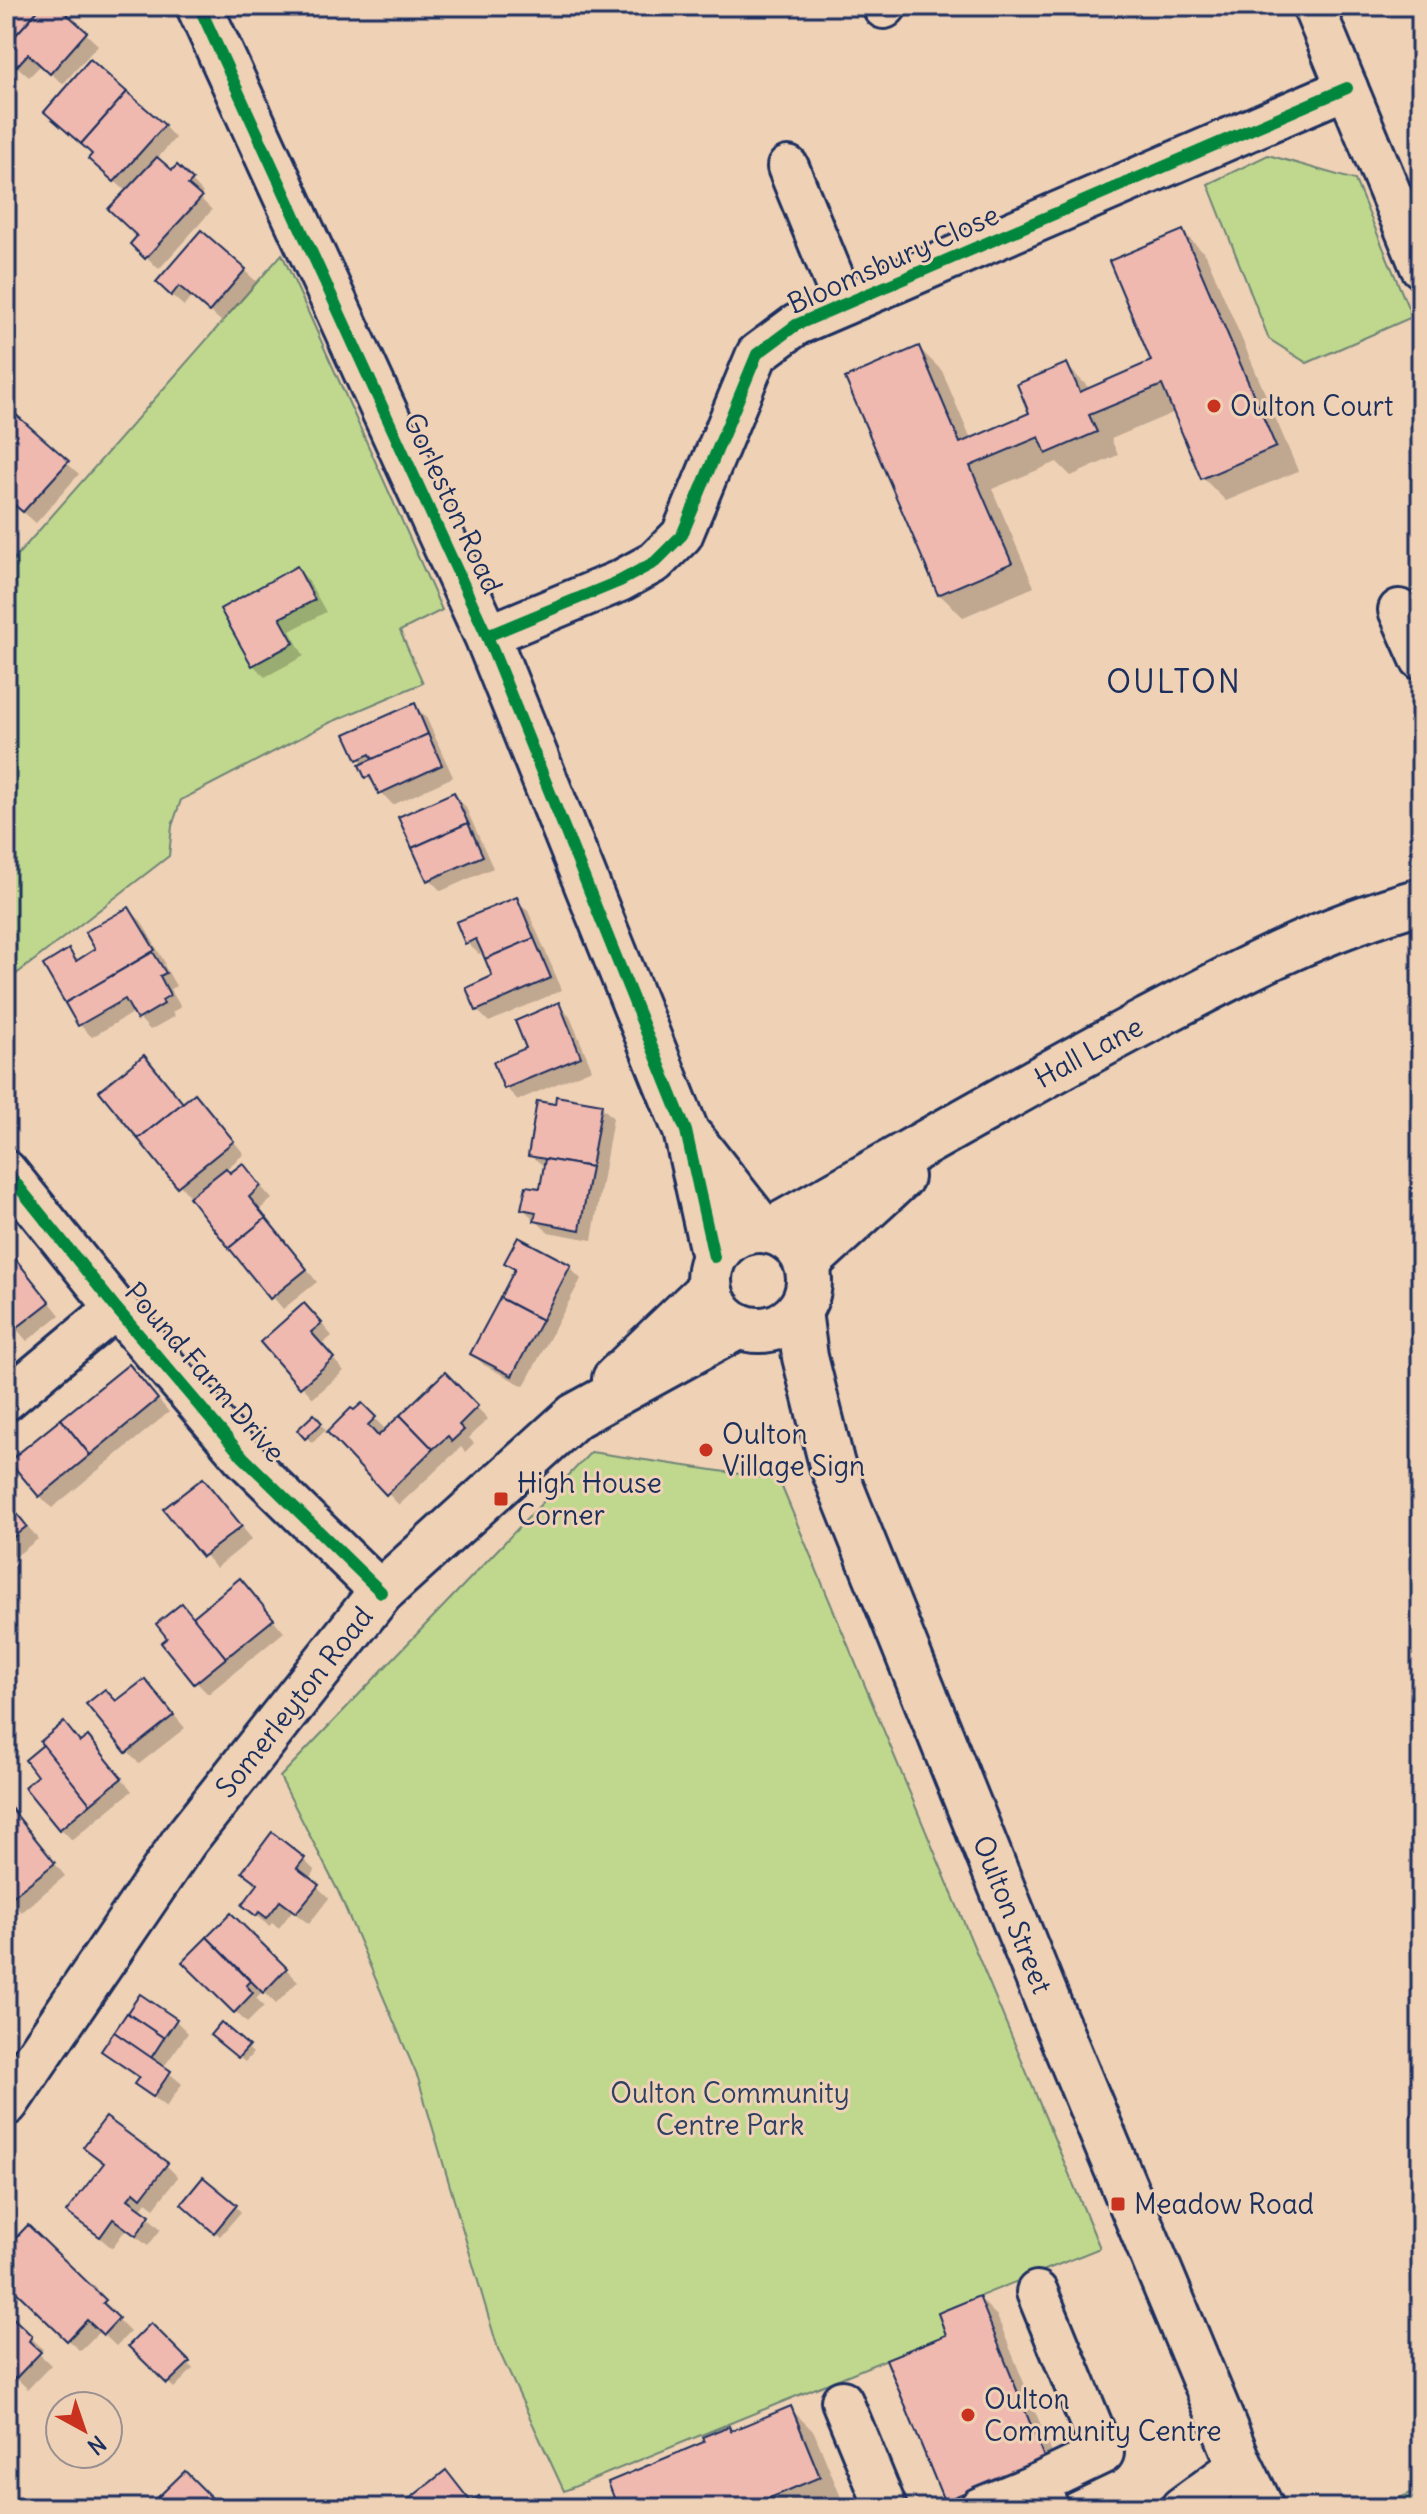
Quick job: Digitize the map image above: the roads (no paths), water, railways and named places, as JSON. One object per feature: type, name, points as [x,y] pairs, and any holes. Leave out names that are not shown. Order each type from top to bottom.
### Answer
[{"type":"main road","name":"Gorleston Road","points":[[199,6],[487,636],[686,1131],[711,1273]]},
{"type":"main road","name":"Hall Lane","points":[[767,1230],[956,1127],[1016,1090],[1266,958],[1377,913],[1421,901]]},
{"type":"main road","points":[[807,1263],[956,1127]]},
{"type":"main road","points":[[686,1131],[767,1230]]},
{"type":"main road","points":[[575,1416],[711,1273],[723,1243],[737,1233],[767,1230],[786,1237],[799,1248],[807,1263],[810,1279],[807,1296],[799,1311],[779,1326],[747,1328]]},
{"type":"main road","points":[[711,1273],[719,1311],[747,1328],[832,1465]]},
{"type":"main road","name":"Oulton Street","points":[[799,1311],[805,1357],[832,1465],[1051,2010],[1240,2465],[1261,2508]]},
{"type":"main road","name":"Somerleyton Road","points":[[6,2103],[185,1840],[381,1592],[575,1416],[747,1328]]},
{"type":"street","points":[[1313,6],[1421,267]]},
{"type":"street","name":"Bloomsbury Close","points":[[487,636],[620,581],[655,562],[682,535],[757,354],[796,325],[1347,88]]},
{"type":"street","points":[[788,167],[844,304]]},
{"type":"street","points":[[1399,610],[1421,659]]},
{"type":"street","name":"Pound Farm Drive","points":[[6,1171],[116,1308],[243,1457],[381,1592]]},
{"type":"street","points":[[6,1400],[116,1308]]},
{"type":"street","points":[[980,2508],[1043,2496],[1103,2453],[1037,2292]]},
{"type":"street","points":[[842,2401],[886,2508]]},
{"type":"street","points":[[1181,2508],[1240,2465]]},
{"type":"place","name":"Oulton Court","points":[[1214,406]]},
{"type":"place","name":"Oulton Village Sign","points":[[706,1450]]},
{"type":"place","name":"High House Corner","points":[[501,1499]]},
{"type":"place","name":"Meadow Road","points":[[1118,2204]]},
{"type":"place","name":"Oulton Community Centre","points":[[968,2415]]},
{"type":"district","name":"OULTON","points":[[1174,682]]},
{"type":"park label","name":"Oulton Community Centre Park","points":[[730,2109]]}]
